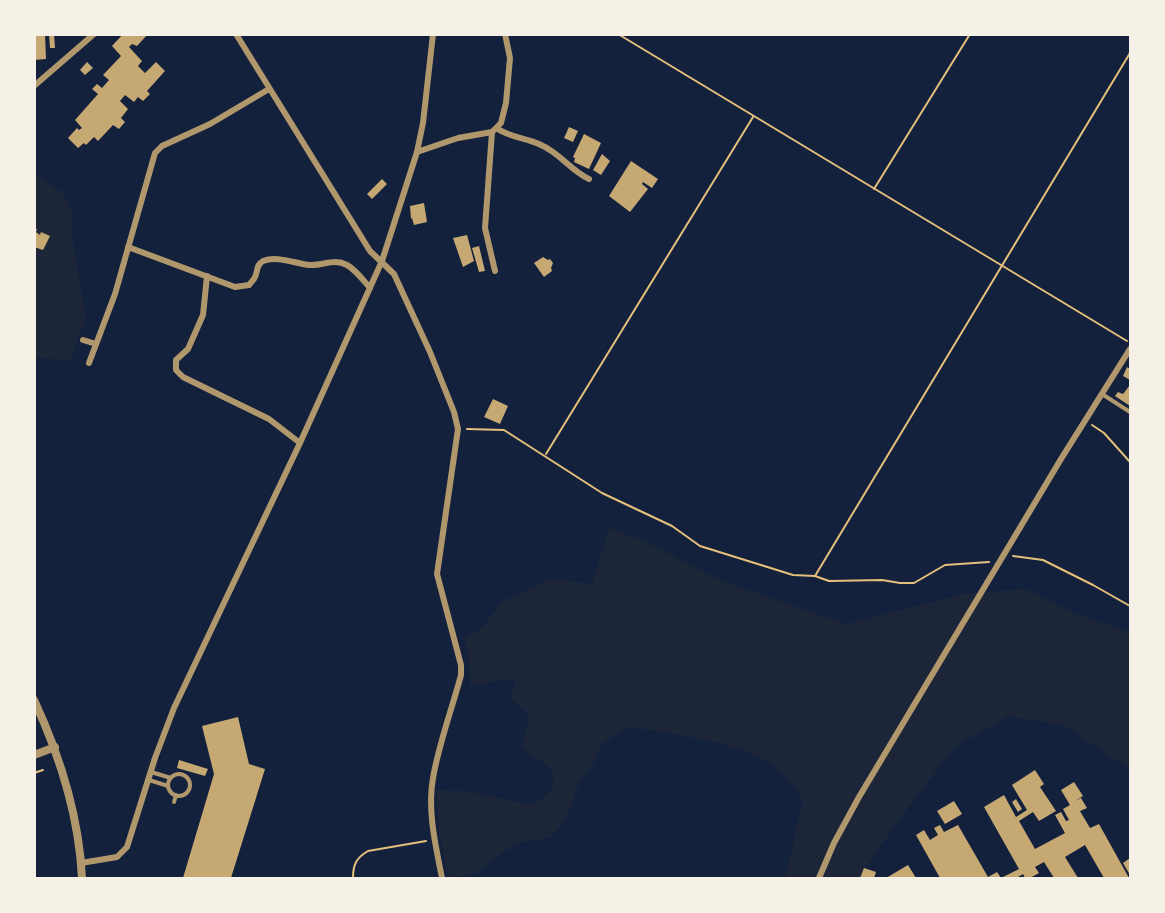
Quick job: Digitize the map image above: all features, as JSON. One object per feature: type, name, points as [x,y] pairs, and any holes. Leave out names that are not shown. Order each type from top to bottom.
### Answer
[{"type":"street","points":[[34,86],[94,34]]},
{"type":"street","points":[[236,34],[370,251],[394,274],[430,352],[454,412],[458,429],[436,574],[461,665],[461,675],[433,778],[431,798],[434,839],[442,879]]},
{"type":"street","points":[[81,863],[117,857],[127,847],[174,708],[300,443],[382,261],[417,152],[423,123],[433,34]]},
{"type":"street","points":[[495,271],[485,228],[494,130],[501,123],[506,102],[510,58],[505,34]]},
{"type":"street","points":[[89,363],[115,294],[155,153],[162,146],[210,124],[269,89]]},
{"type":"street","points":[[417,152],[458,138],[494,130],[541,145],[554,152],[580,175],[589,179]]},
{"type":"street","points":[[128,247],[234,287],[249,285],[255,278],[257,267],[263,261],[293,261],[310,265],[333,261],[346,265],[370,288]]},
{"type":"street","points":[[207,276],[203,315],[188,349],[176,360],[176,370],[183,377],[269,419],[300,443]]},
{"type":"street","points":[[83,340],[96,344]]},
{"type":"street","points":[[819,879],[834,843],[859,797],[1131,349]]},
{"type":"street","points":[[34,700],[55,747],[70,801],[82,879]]},
{"type":"street","points":[[34,755],[55,747]]},
{"type":"lane","points":[[1102,394],[1131,412]]},
{"type":"lane","points":[[151,771],[171,778]]},
{"type":"lane","points":[[148,780],[168,786],[172,793],[180,796],[187,792],[189,780],[186,776],[178,774],[171,778],[168,786]]},
{"type":"lane","points":[[174,801],[176,795]]},
{"type":"path","points":[[618,34],[1131,343]]},
{"type":"path","points":[[874,189],[970,34]]},
{"type":"path","points":[[815,576],[1131,53]]},
{"type":"path","points":[[545,455],[753,117]]},
{"type":"path","points":[[1086,421],[1104,434],[1131,462]]},
{"type":"path","points":[[458,429],[504,430],[602,493],[672,526],[700,546],[794,574],[829,580],[882,580],[914,583],[945,565],[1003,558],[1043,560],[1131,606]]},
{"type":"path","points":[[34,772],[43,770]]},
{"type":"path","points":[[353,879],[354,863],[360,855],[368,851],[434,839]]},
{"type":"shaded area","points":[[34,175],[62,192],[73,214],[71,232],[86,318],[70,361],[35,357]]},
{"type":"shaded area","points":[[609,528],[644,541],[722,581],[846,624],[968,593],[1026,589],[1076,614],[1130,632],[1130,770],[1063,725],[1008,716],[955,747],[898,821],[859,878],[785,878],[803,800],[780,771],[764,761],[728,746],[631,727],[601,744],[594,763],[580,780],[568,814],[552,837],[520,843],[504,851],[475,874],[448,878],[438,824],[437,790],[466,791],[533,805],[553,789],[553,770],[522,748],[529,715],[511,698],[516,679],[470,685],[469,659],[464,638],[483,627],[501,602],[552,579],[592,584]]},
{"type":"building","points":[[34,34],[45,34],[46,59],[34,60]]},
{"type":"building","points":[[49,34],[54,34],[55,48],[50,48]]},
{"type":"building","points":[[123,34],[148,34],[137,46],[132,44],[129,47],[142,61],[138,66],[145,73],[156,62],[165,71],[147,91],[150,94],[143,101],[138,97],[134,102],[125,95],[120,101],[128,109],[121,118],[125,122],[119,129],[113,125],[98,141],[94,137],[86,145],[84,143],[78,148],[68,138],[77,128],[79,130],[82,128],[75,120],[98,94],[92,89],[97,84],[102,88],[109,80],[103,75],[121,56],[112,46]]},
{"type":"building","points":[[87,62],[93,68],[85,75],[80,70]]},
{"type":"building","points":[[569,127],[578,131],[573,142],[564,138]]},
{"type":"building","points":[[584,134],[601,143],[589,169],[574,162],[573,157]]},
{"type":"building","points":[[602,154],[610,161],[601,175],[593,170]]},
{"type":"building","points":[[631,161],[658,179],[652,188],[643,182],[642,184],[648,189],[630,212],[609,196]]},
{"type":"building","points":[[382,179],[387,184],[372,199],[367,194]]},
{"type":"building","points":[[424,203],[427,222],[414,225],[410,206]]},
{"type":"building","points":[[34,228],[40,235],[41,232],[50,236],[43,250],[34,247]]},
{"type":"building","points":[[467,235],[474,261],[463,267],[453,238]]},
{"type":"building","points":[[479,246],[485,271],[479,272],[472,248]]},
{"type":"building","points":[[543,257],[550,259],[553,263],[552,271],[544,277],[534,263]]},
{"type":"building","points":[[1127,367],[1130,369],[1130,380],[1123,376]]},
{"type":"building","points":[[1130,385],[1130,406],[1115,396],[1118,392],[1123,394]]},
{"type":"building","points":[[493,399],[508,406],[500,424],[484,417]]},
{"type":"building","points":[[238,717],[249,764],[265,769],[231,878],[183,878],[214,774],[202,726]]},
{"type":"building","points":[[179,760],[208,769],[205,776],[177,768]]},
{"type":"building","points":[[1035,770],[1044,784],[1040,787],[1056,811],[1039,821],[1033,812],[1019,821],[1035,849],[1065,833],[1055,815],[1061,812],[1066,821],[1069,820],[1063,809],[1070,805],[1061,790],[1074,782],[1083,796],[1075,801],[1081,798],[1087,808],[1080,811],[1090,828],[1099,824],[1129,878],[1104,878],[1085,845],[1065,857],[1078,878],[1054,878],[1044,862],[1035,867],[1039,873],[1030,878],[1025,878],[1023,874],[1019,878],[1001,878],[1019,869],[984,807],[1004,795],[1016,817],[1027,810],[1012,785]]},
{"type":"building","points":[[1016,799],[1022,809],[1018,812],[1012,802]]},
{"type":"building","points":[[954,801],[962,814],[945,824],[937,811]]},
{"type":"building","points":[[940,825],[944,832],[958,825],[988,877],[997,872],[1001,878],[940,878],[916,835],[924,830],[930,840],[938,835],[934,828]]},
{"type":"building","points":[[1130,858],[1130,875],[1123,863]]},
{"type":"building","points":[[908,865],[916,878],[886,878]]},
{"type":"building","points":[[864,868],[876,872],[874,878],[860,878]]}]
